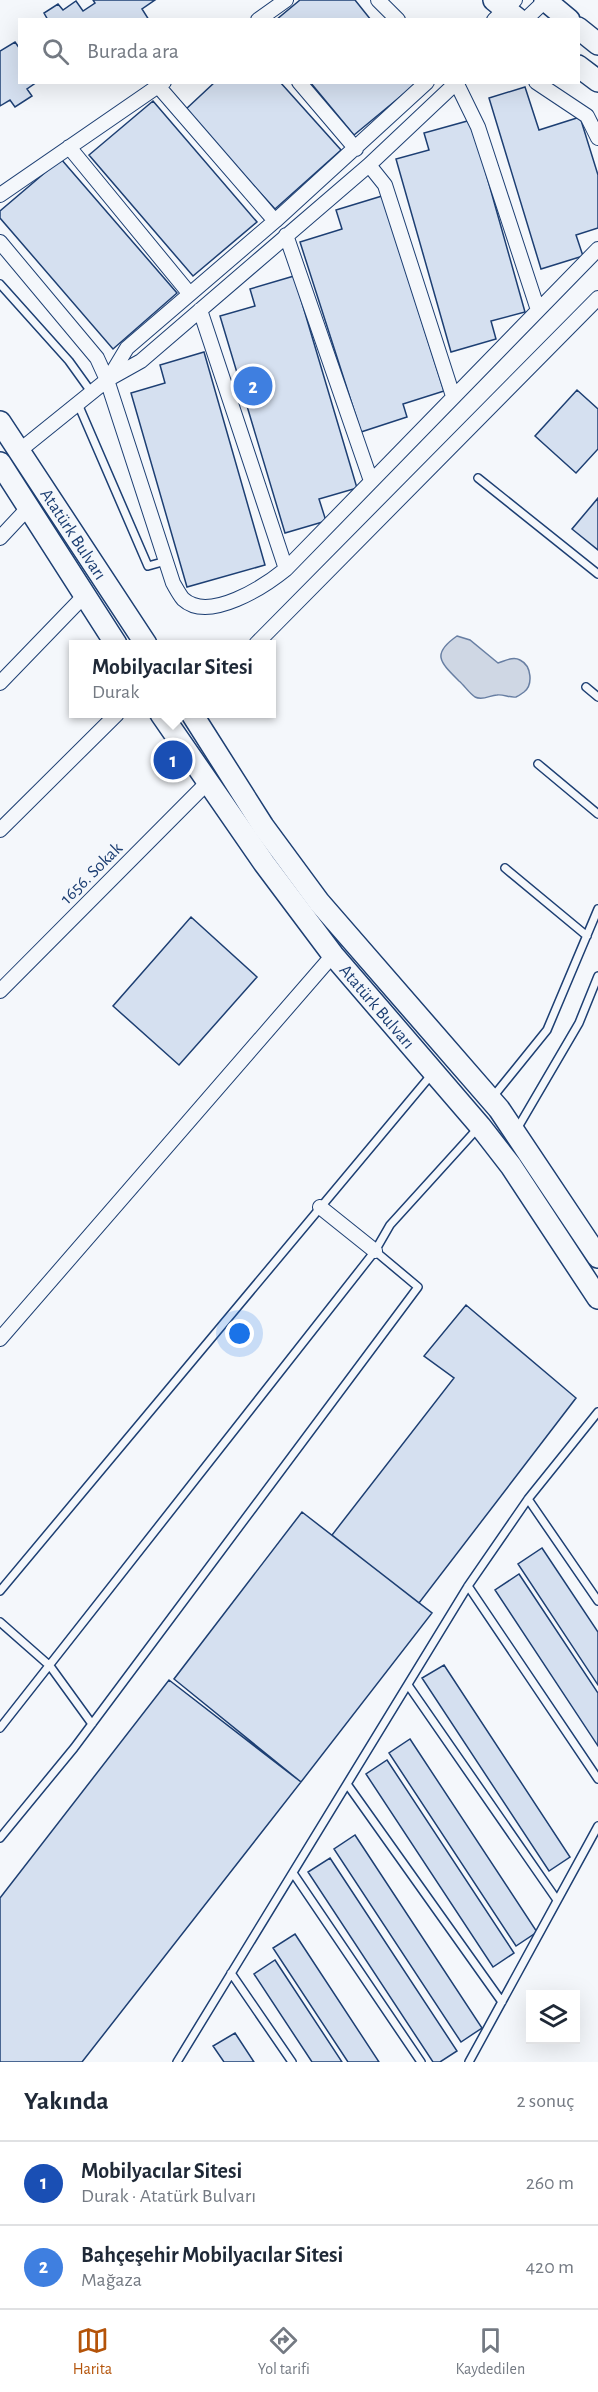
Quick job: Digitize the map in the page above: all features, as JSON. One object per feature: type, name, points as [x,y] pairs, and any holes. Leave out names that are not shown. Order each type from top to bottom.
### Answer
[{"type":"main road","points":[[545,0],[567,18]]},
{"type":"main road","points":[[580,29],[598,44]]},
{"type":"main road","points":[[580,67],[598,81]]},
{"type":"main road","name":"Atatürk Bulvarı","points":[[0,422],[143,640]]},
{"type":"main road","name":"Atatürk Bulvarı","points":[[0,463],[113,640]]},
{"type":"main road","name":"Atatürk Bulvarı","points":[[164,718],[264,863],[333,955],[512,1166],[598,1298]]},
{"type":"main road","name":"Atatürk Bulvarı","points":[[195,718],[263,826],[319,902],[495,1105],[598,1257]]},
{"type":"main road","points":[[480,1126],[495,1105]]},
{"type":"street","points":[[261,18],[286,0]]},
{"type":"street","points":[[378,0],[396,18]]},
{"type":"street","points":[[527,18],[545,0]]},
{"type":"street","points":[[0,195],[161,84],[275,221]]},
{"type":"street","points":[[301,84],[356,149]]},
{"type":"street","points":[[108,380],[128,348],[356,149],[425,84]]},
{"type":"street","points":[[19,451],[108,380],[141,361],[369,165],[456,84]]},
{"type":"street","points":[[457,84],[478,127],[538,310]]},
{"type":"street","points":[[539,84],[587,116],[598,138]]},
{"type":"street","points":[[69,147],[189,293]]},
{"type":"street","points":[[369,165],[385,185],[453,396]]},
{"type":"street","points":[[286,235],[371,481]]},
{"type":"street","points":[[0,242],[91,348],[108,380],[173,583],[181,597],[197,605],[220,604],[252,593],[286,569],[598,249]]},
{"type":"street","points":[[260,640],[598,298]]},
{"type":"street","points":[[200,310],[286,569]]},
{"type":"street","points":[[0,538],[29,507]]},
{"type":"street","points":[[0,683],[85,595]]},
{"type":"street","points":[[0,830],[113,718]]},
{"type":"street","name":"1656. Sokak","points":[[0,991],[208,782]]},
{"type":"street","points":[[0,1339],[333,955]]},
{"type":"street","points":[[320,1208],[375,1251]]},
{"type":"lane","points":[[356,149],[369,165]]},
{"type":"lane","points":[[275,221],[286,235]]},
{"type":"lane","points":[[0,284],[69,361],[92,393]]},
{"type":"lane","points":[[189,293],[200,310]]},
{"type":"lane","points":[[78,404],[148,566],[165,561]]},
{"type":"lane","points":[[478,478],[598,574]]},
{"type":"lane","points":[[586,687],[598,697]]},
{"type":"lane","points":[[538,764],[598,814]]},
{"type":"lane","points":[[505,868],[587,936]]},
{"type":"lane","points":[[495,1105],[547,1030],[598,909]]},
{"type":"lane","points":[[515,1132],[579,1023],[598,975]]},
{"type":"lane","points":[[0,1591],[434,1072]]},
{"type":"lane","points":[[0,1728],[375,1251],[390,1225],[480,1126]]},
{"type":"lane","points":[[0,1838],[92,1724],[418,1287],[375,1251]]},
{"type":"lane","points":[[177,2062],[468,1586],[528,1499],[598,1413]]},
{"type":"lane","points":[[528,1499],[598,1601]]},
{"type":"lane","points":[[468,1586],[598,1779]]},
{"type":"lane","points":[[0,1622],[50,1666],[92,1724]]},
{"type":"lane","points":[[408,1685],[557,1900]]},
{"type":"lane","points":[[347,1784],[502,2002]]},
{"type":"lane","points":[[468,2062],[598,1826]]},
{"type":"lane","points":[[293,1873],[421,2062]]},
{"type":"lane","points":[[231,1973],[292,2062]]},
{"type":"shaded area","points":[[457,636],[470,640],[498,663],[515,658],[524,663],[530,676],[527,689],[516,697],[494,695],[475,697],[447,668],[441,658],[444,648]]},
{"type":"building","points":[[93,0],[155,0],[142,9],[148,18],[47,18],[44,13],[58,4],[63,10],[76,1],[83,11],[95,3]]},
{"type":"building","points":[[300,0],[355,0],[369,18],[278,18]]},
{"type":"building","points":[[15,42],[18,46],[18,84],[34,84],[27,89],[32,96],[15,107],[10,100],[0,106],[0,51]]},
{"type":"building","points":[[213,84],[282,84],[341,150],[275,209],[185,110]]},
{"type":"building","points":[[312,84],[416,84],[354,135]]},
{"type":"building","points":[[525,87],[539,130],[580,117],[598,175],[598,228],[576,235],[583,256],[541,269],[489,98]]},
{"type":"building","points":[[153,101],[257,222],[193,276],[89,155]]},
{"type":"building","points":[[471,120],[525,312],[491,321],[496,339],[451,352],[396,159],[429,150],[424,133]]},
{"type":"building","points":[[61,159],[177,293],[113,349],[0,218],[0,211]]},
{"type":"building","points":[[382,196],[444,391],[403,404],[407,417],[361,432],[300,242],[342,229],[336,210]]},
{"type":"building","points":[[294,276],[357,488],[319,499],[326,521],[285,533],[220,316],[255,306],[250,289]]},
{"type":"building","points":[[204,352],[265,565],[187,587],[131,393],[165,383],[160,365]]},
{"type":"building","points":[[577,390],[598,409],[598,449],[576,473],[535,436]]},
{"type":"building","points":[[598,498],[598,550],[572,529]]},
{"type":"building","points":[[191,917],[257,977],[179,1065],[113,1006]]},
{"type":"building","points":[[466,1305],[576,1398],[419,1603],[332,1535],[454,1378],[424,1356]]},
{"type":"building","points":[[302,1512],[432,1613],[301,1782],[174,1679]]},
{"type":"building","points":[[542,1548],[598,1632],[598,1685],[518,1564]]},
{"type":"building","points":[[519,1574],[598,1693],[598,1746],[495,1590]]},
{"type":"building","points":[[444,1665],[570,1857],[549,1871],[422,1678]]},
{"type":"building","points":[[169,1680],[301,1782],[82,2062],[0,2062],[0,1898]]},
{"type":"building","points":[[410,1739],[537,1932],[516,1946],[389,1753]]},
{"type":"building","points":[[387,1760],[514,1953],[493,1967],[366,1774]]},
{"type":"building","points":[[355,1835],[482,2028],[461,2042],[334,1849]]},
{"type":"building","points":[[330,1858],[457,2051],[440,2062],[433,2062],[308,1872]]},
{"type":"building","points":[[295,1934],[379,2062],[348,2062],[273,1948]]},
{"type":"building","points":[[275,1960],[342,2062],[312,2062],[254,1974]]},
{"type":"building","points":[[235,2033],[254,2062],[224,2062],[213,2046]]},
{"type":"place","name":"Bahçeşehir Mobilyacılar Sitesi","points":[[253,386]]},
{"type":"place","name":"Mobilyacılar Sitesi","points":[[173,760]]}]
